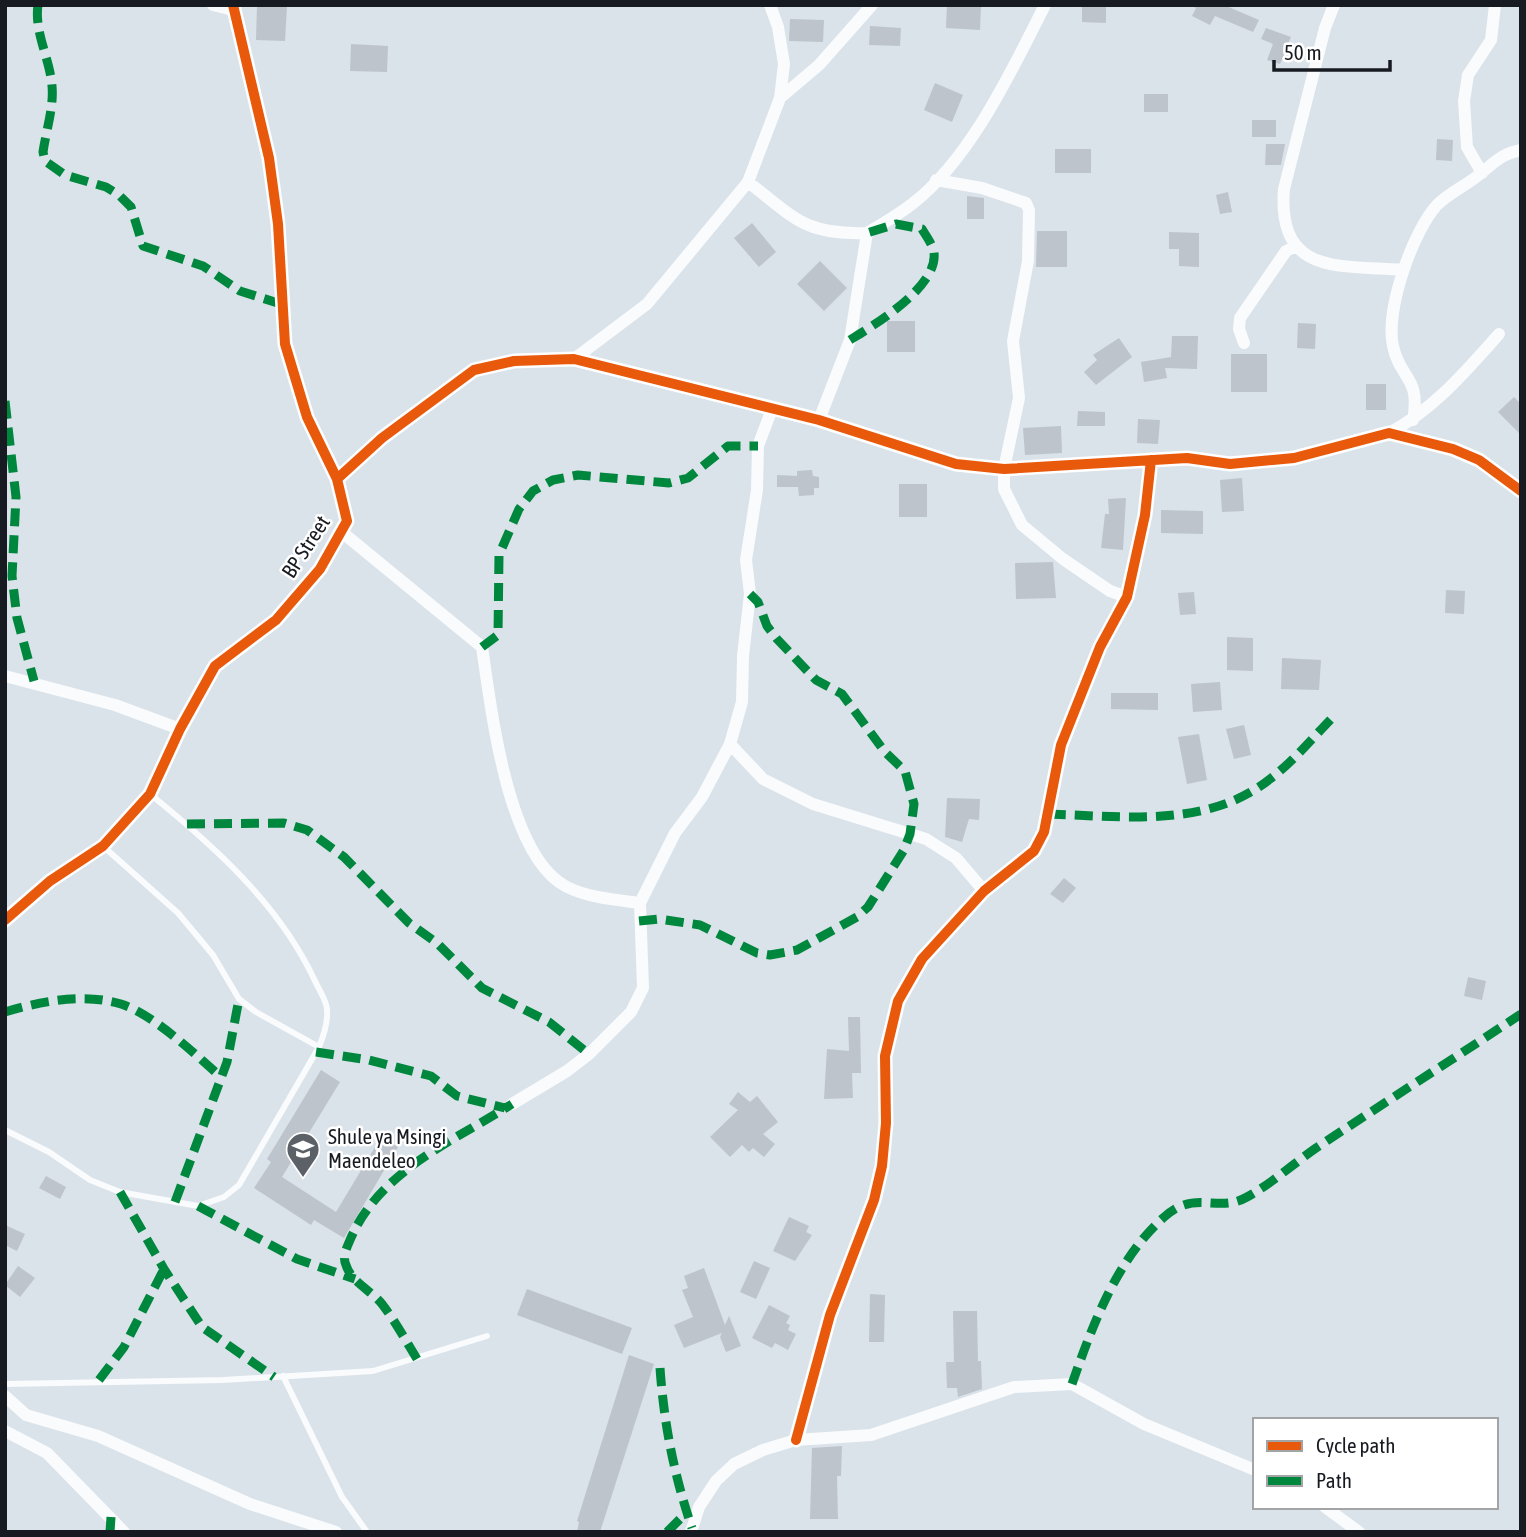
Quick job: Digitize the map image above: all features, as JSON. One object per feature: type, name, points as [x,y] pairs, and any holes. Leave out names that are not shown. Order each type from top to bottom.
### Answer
[{"type":"street","points":[[213,5],[233,8]]},
{"type":"street","points":[[574,359],[647,304],[748,181],[780,98],[784,64],[778,27],[770,5]]},
{"type":"street","points":[[780,98],[819,65],[872,5]]},
{"type":"street","points":[[748,181],[805,226],[836,234],[867,233],[913,203],[936,180],[976,131],[1005,84],[1045,5]]},
{"type":"street","points":[[1334,5],[1325,28],[1284,189],[1282,212],[1294,247],[1309,259],[1330,264],[1403,270]]},
{"type":"street","points":[[1482,173],[1467,147],[1464,102],[1468,75],[1491,40],[1495,5]]},
{"type":"street","name":"BP Street","points":[[5,920],[50,881],[103,846],[150,794],[180,729],[215,666],[276,620],[320,569],[343,533],[347,521],[337,479],[307,417],[285,344],[278,224],[269,158],[233,8]]},
{"type":"street","points":[[1413,420],[1418,396],[1393,345],[1395,303],[1403,270],[1425,220],[1439,203],[1482,173],[1494,159],[1521,150]]},
{"type":"street","points":[[936,180],[982,188],[1026,203],[1029,210],[1028,261],[1013,341],[1019,398],[1004,469],[1004,489],[1022,526],[1110,591],[1127,597]]},
{"type":"street","points":[[819,420],[850,340],[867,233]]},
{"type":"street","points":[[1244,343],[1239,329],[1240,318],[1286,251],[1294,247]]},
{"type":"street","points":[[337,479],[382,438],[474,370],[514,360],[574,359],[819,420],[956,464],[1004,469],[1187,458],[1230,464],[1294,458],[1389,433],[1413,420],[1447,392],[1499,334]]},
{"type":"street","points":[[512,1104],[567,1072],[631,1012],[643,988],[640,903],[675,832],[702,797],[730,744],[742,702],[750,594],[746,560],[757,490],[758,446],[772,409]]},
{"type":"street","points":[[1389,433],[1453,449],[1479,460],[1521,491]]},
{"type":"street","points":[[796,1440],[830,1315],[874,1200],[882,1166],[886,1123],[885,1056],[898,1000],[922,959],[984,891],[1034,851],[1044,832],[1061,745],[1100,647],[1127,597],[1145,515],[1151,460]]},
{"type":"street","points":[[343,533],[482,647],[501,773],[531,845],[549,873],[566,887],[596,897],[640,903]]},
{"type":"street","points":[[5,676],[115,705],[180,729]]},
{"type":"street","points":[[730,744],[763,779],[813,804],[926,839],[956,858],[984,891]]},
{"type":"street","points":[[691,1532],[699,1507],[716,1482],[734,1464],[762,1450],[796,1440],[871,1436],[1014,1387],[1072,1384],[1144,1424],[1253,1469]]},
{"type":"street","points":[[5,1396],[26,1415],[98,1436],[250,1504],[336,1532]]},
{"type":"street","points":[[5,1431],[47,1452],[124,1532]]},
{"type":"street","points":[[1328,1509],[1359,1532]]},
{"type":"lane","points":[[5,1130],[48,1152],[90,1180],[120,1192],[198,1206],[224,1197],[239,1185],[326,1030],[327,1008],[305,960],[260,898],[212,845],[150,794]]},
{"type":"lane","points":[[103,846],[178,913],[213,955],[239,999],[256,1012],[319,1046]]},
{"type":"lane","points":[[5,1384],[283,1377],[373,1371],[487,1336]]},
{"type":"lane","points":[[283,1377],[331,1479],[367,1532]]},
{"type":"building","points":[[257,5],[287,6],[285,41],[256,40]]},
{"type":"building","points":[[947,5],[981,5],[980,30],[946,28]]},
{"type":"building","points":[[1082,5],[1106,5],[1106,23],[1082,22]]},
{"type":"building","points":[[1191,5],[1224,5],[1259,20],[1253,32],[1215,16],[1210,25],[1192,16],[1196,8]]},
{"type":"building","points":[[790,19],[824,20],[823,42],[789,41]]},
{"type":"building","points":[[870,26],[901,28],[900,46],[869,45]]},
{"type":"building","points":[[1266,28],[1291,37],[1280,64],[1267,60],[1273,44],[1261,39]]},
{"type":"building","points":[[351,44],[388,46],[387,72],[350,71]]},
{"type":"building","points":[[935,83],[963,95],[952,122],[924,110]]},
{"type":"building","points":[[1144,94],[1168,94],[1168,112],[1144,112]]},
{"type":"building","points":[[1252,120],[1276,120],[1276,137],[1252,137]]},
{"type":"building","points":[[1437,139],[1453,140],[1452,161],[1436,160]]},
{"type":"building","points":[[1266,144],[1285,144],[1281,165],[1265,165]]},
{"type":"building","points":[[1055,149],[1091,149],[1091,173],[1055,173]]},
{"type":"building","points":[[1228,192],[1232,212],[1220,214],[1216,195]]},
{"type":"building","points":[[967,196],[984,198],[984,219],[967,219]]},
{"type":"building","points":[[752,223],[776,252],[759,267],[734,238]]},
{"type":"building","points":[[1037,231],[1067,231],[1067,267],[1036,267]]},
{"type":"building","points":[[1169,232],[1199,233],[1199,267],[1179,266],[1179,249],[1169,249]]},
{"type":"building","points":[[820,261],[847,288],[824,311],[797,284]]},
{"type":"building","points":[[887,321],[915,321],[915,352],[887,352]]},
{"type":"building","points":[[1298,323],[1316,324],[1315,349],[1297,348]]},
{"type":"building","points":[[1172,336],[1198,336],[1197,369],[1165,368],[1167,378],[1144,382],[1141,362],[1171,357]]},
{"type":"building","points":[[1119,338],[1132,357],[1096,385],[1084,372],[1097,360],[1093,355]]},
{"type":"building","points":[[1231,354],[1267,354],[1267,392],[1231,392]]},
{"type":"building","points":[[1366,384],[1386,384],[1386,410],[1366,410]]},
{"type":"building","points":[[1514,397],[1521,404],[1521,435],[1498,412]]},
{"type":"building","points":[[1078,411],[1105,412],[1105,426],[1077,426]]},
{"type":"building","points":[[1138,419],[1160,420],[1158,444],[1137,443]]},
{"type":"building","points":[[1061,426],[1062,453],[1025,455],[1023,428]]},
{"type":"building","points":[[812,470],[813,476],[819,477],[819,488],[814,488],[814,495],[799,496],[798,487],[777,487],[777,475],[797,476],[797,471]]},
{"type":"building","points":[[1242,478],[1244,511],[1222,512],[1220,480]]},
{"type":"building","points":[[899,484],[927,484],[927,517],[899,517]]},
{"type":"building","points":[[1126,498],[1123,550],[1101,548],[1105,514],[1109,514],[1108,499]]},
{"type":"building","points":[[1161,510],[1203,511],[1203,534],[1161,533]]},
{"type":"building","points":[[1053,562],[1056,598],[1016,599],[1015,563]]},
{"type":"building","points":[[1446,590],[1465,591],[1464,614],[1445,613]]},
{"type":"building","points":[[1194,592],[1196,614],[1180,615],[1178,593]]},
{"type":"building","points":[[1227,637],[1253,638],[1253,671],[1227,670]]},
{"type":"building","points":[[1282,658],[1321,660],[1319,690],[1281,689]]},
{"type":"building","points":[[1220,682],[1222,710],[1193,712],[1191,684]]},
{"type":"building","points":[[1111,693],[1158,693],[1158,710],[1111,709]]},
{"type":"building","points":[[1244,725],[1251,755],[1234,759],[1226,729]]},
{"type":"building","points":[[1199,734],[1207,780],[1187,784],[1178,737]]},
{"type":"building","points":[[947,798],[980,799],[979,820],[969,819],[962,842],[945,837]]},
{"type":"building","points":[[1064,878],[1076,888],[1063,903],[1050,894]]},
{"type":"building","points":[[1468,977],[1486,981],[1482,1000],[1464,996]]},
{"type":"building","points":[[848,1017],[860,1017],[861,1073],[852,1073],[853,1098],[824,1099],[827,1049],[849,1051]]},
{"type":"building","points":[[321,1070],[340,1082],[282,1177],[336,1212],[381,1137],[398,1147],[344,1238],[314,1220],[311,1225],[254,1188],[271,1162],[267,1159]]},
{"type":"building","points":[[738,1092],[750,1102],[757,1096],[778,1122],[763,1134],[775,1144],[764,1157],[753,1148],[749,1152],[742,1145],[730,1157],[710,1137],[738,1110],[729,1104]]},
{"type":"building","points":[[46,1176],[66,1187],[60,1199],[39,1188]]},
{"type":"building","points":[[789,1217],[809,1226],[806,1232],[812,1235],[795,1261],[773,1251]]},
{"type":"building","points":[[5,1225],[25,1234],[17,1251],[5,1245]]},
{"type":"building","points":[[754,1261],[770,1268],[756,1299],[740,1292]]},
{"type":"building","points":[[18,1266],[35,1278],[20,1297],[5,1285]]},
{"type":"building","points":[[704,1268],[725,1325],[729,1316],[741,1346],[726,1352],[720,1337],[722,1333],[684,1348],[674,1325],[693,1317],[682,1290],[688,1288],[684,1276]]},
{"type":"building","points":[[527,1289],[632,1328],[622,1354],[517,1315]]},
{"type":"building","points":[[870,1294],[885,1295],[884,1342],[869,1342]]},
{"type":"building","points":[[769,1305],[790,1316],[786,1323],[790,1325],[788,1330],[796,1334],[788,1350],[775,1343],[772,1348],[752,1338]]},
{"type":"building","points":[[953,1311],[977,1311],[978,1361],[981,1361],[982,1389],[958,1397],[957,1388],[947,1388],[946,1362],[954,1362]]},
{"type":"building","points":[[629,1355],[654,1364],[600,1532],[577,1532],[577,1521]]},
{"type":"building","points":[[842,1446],[841,1476],[837,1476],[838,1519],[810,1519],[812,1448]]},
{"type":"marked path","points":[[38,5],[38,25],[52,86],[51,111],[43,152],[45,161],[65,175],[106,187],[119,195],[131,207],[143,246],[203,266],[240,291],[281,304]]},
{"type":"marked path","points":[[850,340],[916,292],[933,266],[934,253],[922,229],[896,224],[867,233]]},
{"type":"marked path","points":[[5,401],[16,497],[12,576],[17,618],[34,681]]},
{"type":"marked path","points":[[482,647],[498,635],[499,555],[519,509],[533,491],[553,480],[578,475],[669,483],[688,478],[728,446],[758,446]]},
{"type":"marked path","points":[[639,921],[659,919],[700,925],[757,953],[770,955],[797,950],[857,917],[868,907],[904,850],[910,834],[914,804],[905,771],[885,752],[842,694],[816,680],[777,639],[767,626],[758,602],[750,594]]},
{"type":"marked path","points":[[1048,814],[1163,816],[1192,813],[1219,806],[1245,795],[1279,772],[1335,715]]},
{"type":"marked path","points":[[187,824],[284,823],[307,830],[344,857],[409,923],[437,943],[482,988],[549,1022],[589,1054]]},
{"type":"marked path","points":[[5,1012],[63,1000],[92,999],[121,1004],[160,1026],[221,1077]]},
{"type":"marked path","points":[[175,1202],[227,1062],[239,999]]},
{"type":"marked path","points":[[1072,1384],[1107,1295],[1132,1254],[1163,1218],[1185,1204],[1236,1202],[1247,1197],[1316,1148],[1521,1014]]},
{"type":"marked path","points":[[316,1052],[369,1060],[431,1076],[457,1096],[505,1108]]},
{"type":"marked path","points":[[417,1359],[382,1304],[349,1271],[345,1262],[346,1249],[363,1216],[379,1195],[398,1177],[419,1160],[512,1104]]},
{"type":"marked path","points":[[120,1192],[164,1269],[202,1327],[274,1377]]},
{"type":"marked path","points":[[198,1206],[297,1259],[355,1279]]},
{"type":"marked path","points":[[99,1380],[124,1347],[164,1269]]},
{"type":"marked path","points":[[660,1368],[671,1449],[692,1528]]},
{"type":"marked path","points":[[667,1532],[687,1512]]},
{"type":"marked path","points":[[110,1532],[111,1517]]},
{"type":"cycle path","points":[[5,920],[50,881],[103,846],[150,794],[180,729],[215,666],[276,620],[320,569],[347,521],[337,479],[307,417],[285,344],[278,224],[269,158],[233,5]]},
{"type":"cycle path","points":[[337,479],[382,438],[474,370],[514,361],[574,359],[819,420],[956,464],[1004,469],[1187,458],[1230,464],[1294,458],[1389,433],[1453,449],[1479,460],[1521,491]]},
{"type":"cycle path","points":[[796,1440],[830,1315],[874,1200],[882,1166],[886,1123],[885,1056],[898,1001],[922,959],[984,891],[1034,851],[1044,832],[1061,745],[1100,647],[1127,597],[1145,515],[1151,460]]},
{"type":"place","name":"Shule ya Msingi Maendeleo","points":[[303,1179]]}]
